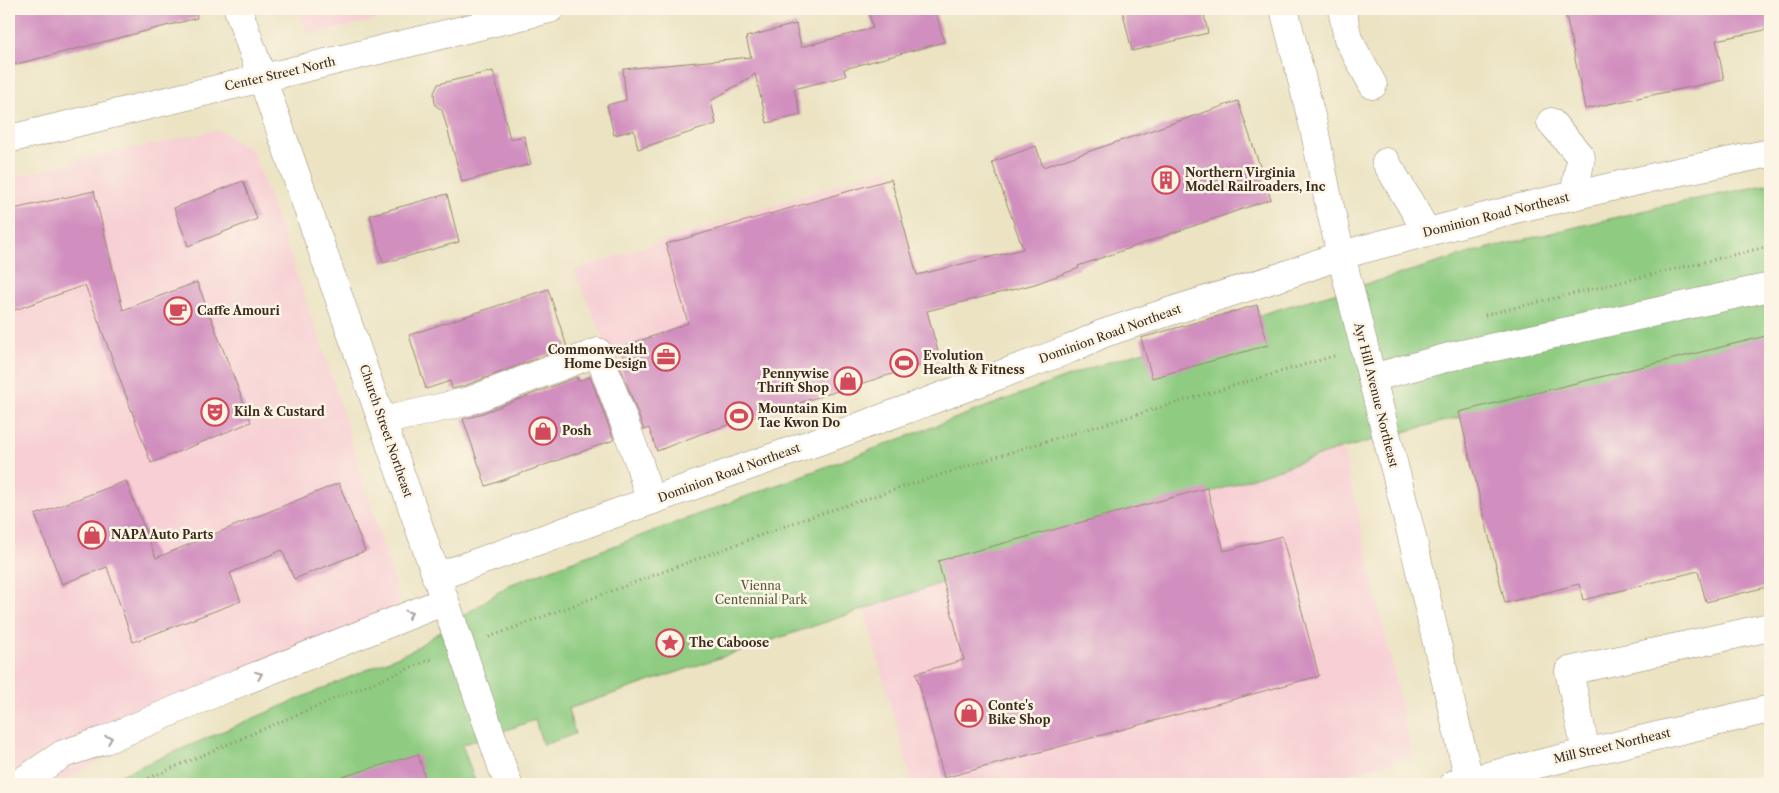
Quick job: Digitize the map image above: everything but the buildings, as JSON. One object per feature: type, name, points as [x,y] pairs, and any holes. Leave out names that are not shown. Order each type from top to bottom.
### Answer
[{"type":"street","name":"Church Street Northeast","points":[[238,9],[264,78],[508,784]]},
{"type":"street","name":"Center Street North","points":[[9,139],[550,9]]},
{"type":"street","name":"Ayr Hill Avenue Northeast","points":[[1284,9],[1314,128],[1326,194],[1410,528],[1462,782]]},
{"type":"street","points":[[1342,9],[1348,39],[1373,85]]},
{"type":"street","points":[[1551,122],[1581,157],[1574,196]]},
{"type":"street","name":"Dominion Road Northeast","points":[[18,784],[63,754],[105,740],[406,616],[441,589],[650,501],[1070,349],[1102,334],[1283,276],[1341,254],[1574,196],[1770,153]]},
{"type":"street","points":[[1386,162],[1427,232]]},
{"type":"street","points":[[1372,378],[1453,356],[1770,287]]},
{"type":"street","points":[[383,421],[468,401],[598,352],[639,462],[650,501]]},
{"type":"street","points":[[1586,752],[1569,671],[1770,628]]},
{"type":"street","name":"Mill Street Northeast","points":[[1462,782],[1770,709]]},
{"type":"path","points":[[1481,316],[1770,246]]},
{"type":"path","points":[[135,784],[336,698],[462,647],[804,519],[1027,447],[1341,354]]},
{"type":"shaded area","points":[[298,9],[424,9],[308,35]]},
{"type":"shaded area","points":[[218,130],[253,151],[325,355],[401,604],[120,749],[57,784],[9,784],[9,178],[102,155]]},
{"type":"shaded area","points":[[889,168],[940,359],[653,453],[574,270]]},
{"type":"shaded area","points":[[1343,448],[1413,757],[1311,784],[912,784],[864,609]]},
{"type":"green space","name":"Vienna Centennial Park","points":[[1770,184],[1770,336],[1706,351],[1333,451],[568,709],[575,734],[543,745],[535,720],[462,745],[476,784],[102,784],[413,650],[509,585],[1093,367],[1292,305],[1477,251],[1663,206]]},
{"type":"place","name":"Northern Virginia Model Railroaders, Inc","points":[[1166,180]]},
{"type":"place","name":"Caffe Amouri","points":[[178,311]]},
{"type":"place","name":"Commonwealth Home Design","points":[[666,357]]},
{"type":"place","name":"Evolution Health & Fitness","points":[[904,363]]},
{"type":"place","name":"Pennywise Thrift Shop","points":[[848,381]]},
{"type":"place","name":"Kiln & Custard","points":[[215,412]]},
{"type":"place","name":"Mountain Kim Tae Kwon Do","points":[[739,416]]},
{"type":"place","name":"Posh","points":[[543,431]]},
{"type":"place","name":"NAPA Auto Parts","points":[[92,535]]},
{"type":"place","name":"The Caboose","points":[[670,643]]},
{"type":"place","name":"Conte's Bike Shop","points":[[969,713]]}]
